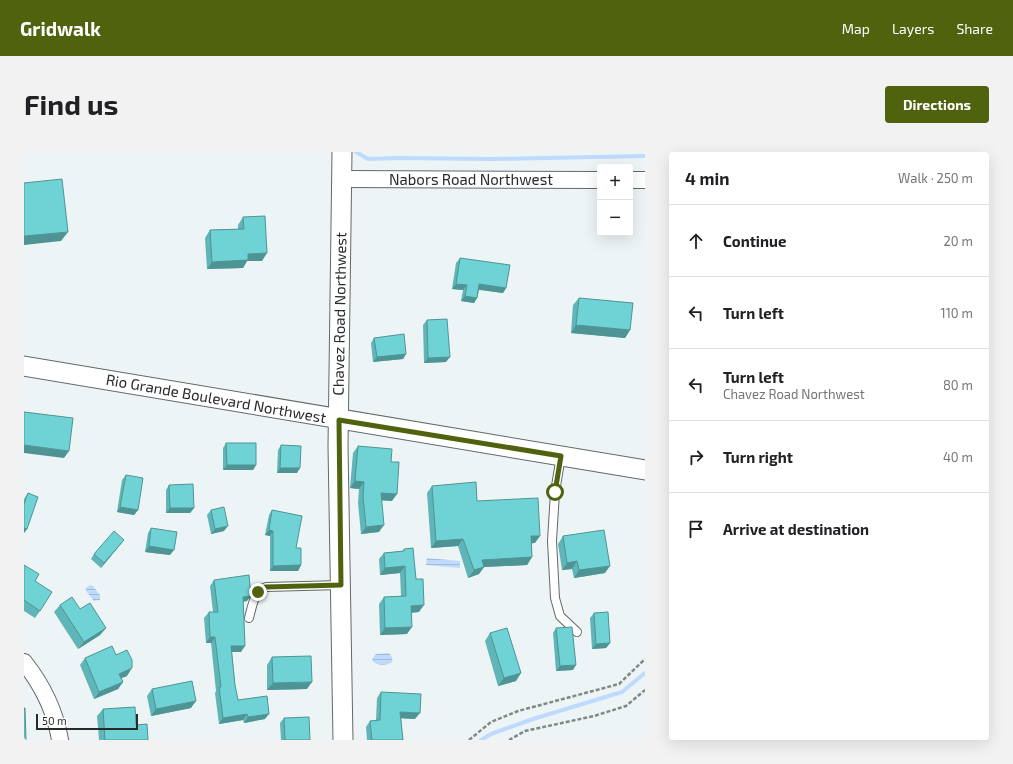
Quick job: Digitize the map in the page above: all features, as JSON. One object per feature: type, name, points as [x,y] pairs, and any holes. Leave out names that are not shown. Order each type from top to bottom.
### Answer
[{"type":"street","name":"Chavez Road Northwest","points":[[342,152],[339,420],[343,740]]},
{"type":"street","name":"Nabors Road Northwest","points":[[342,179],[597,180]]},
{"type":"street","points":[[633,180],[645,180]]},
{"type":"street","name":"Rio Grande Boulevard Northwest","points":[[24,366],[339,420],[645,470]]},
{"type":"street","points":[[24,662],[34,674],[50,703],[57,722],[60,740]]},
{"type":"lane","points":[[561,456],[555,492],[552,542],[555,598],[560,616],[577,632]]},
{"type":"lane","points":[[249,618],[258,592],[261,588],[341,585]]},
{"type":"path","points":[[469,740],[491,722],[518,711],[620,684],[645,659]]},
{"type":"path","points":[[509,740],[525,731],[594,716],[626,706],[645,690]]},
{"type":"water","points":[[427,558],[460,561],[460,568],[426,565]]},
{"type":"water","points":[[90,585],[93,586],[100,595],[100,600],[94,601],[86,591],[86,588]]},
{"type":"water","points":[[388,653],[392,658],[392,662],[390,663],[385,665],[379,664],[372,660],[376,654]]},
{"type":"building","points":[[62,179],[68,232],[24,236],[24,183]]},
{"type":"building","points":[[265,216],[267,253],[248,254],[248,260],[212,262],[210,230],[244,229],[243,217]]},
{"type":"building","points":[[460,258],[510,265],[506,288],[479,284],[477,298],[465,296],[467,285],[456,284]]},
{"type":"building","points":[[579,298],[633,303],[630,330],[576,325]]},
{"type":"building","points":[[447,319],[450,357],[428,358],[427,320]]},
{"type":"building","points":[[404,334],[406,354],[377,357],[374,338]]},
{"type":"building","points":[[24,412],[73,418],[69,451],[24,445]]},
{"type":"building","points":[[226,443],[256,443],[256,465],[227,465]]},
{"type":"building","points":[[281,445],[301,446],[300,468],[280,468]]},
{"type":"building","points":[[358,446],[392,449],[391,462],[399,462],[397,494],[381,493],[384,525],[366,527],[363,496],[364,482],[355,481]]},
{"type":"building","points":[[126,475],[143,478],[138,510],[120,507]]},
{"type":"building","points":[[476,482],[477,501],[538,498],[540,536],[531,536],[532,557],[482,560],[484,567],[474,570],[463,539],[436,541],[432,486]]},
{"type":"building","points":[[193,484],[194,508],[170,508],[169,485]]},
{"type":"building","points":[[28,493],[38,497],[27,529],[24,528],[24,504]]},
{"type":"building","points":[[224,507],[228,526],[215,529],[211,510]]},
{"type":"building","points":[[272,510],[302,516],[296,548],[301,548],[301,565],[273,566],[273,531],[269,530]]},
{"type":"building","points":[[151,528],[177,532],[174,550],[149,546]]},
{"type":"building","points":[[604,530],[610,566],[579,570],[577,561],[567,563],[563,536]]},
{"type":"building","points":[[114,531],[124,540],[104,563],[94,554]]},
{"type":"building","points":[[413,548],[416,579],[423,579],[424,605],[411,606],[412,627],[385,628],[384,597],[406,596],[405,566],[385,568],[384,553],[404,551],[404,549]]},
{"type":"building","points":[[24,565],[39,574],[35,581],[52,592],[40,611],[24,600]]},
{"type":"building","points":[[249,575],[251,596],[243,597],[245,646],[231,646],[235,685],[238,700],[267,696],[269,714],[248,717],[247,714],[223,718],[215,637],[210,637],[209,612],[218,612],[214,580]]},
{"type":"building","points":[[72,597],[80,609],[90,603],[106,628],[84,642],[60,605]]},
{"type":"building","points":[[608,612],[610,643],[596,644],[594,613]]},
{"type":"building","points":[[572,627],[576,665],[560,666],[556,628]]},
{"type":"building","points":[[507,628],[521,673],[504,678],[490,633]]},
{"type":"building","points":[[112,646],[116,655],[127,650],[132,660],[132,668],[119,674],[123,682],[99,692],[85,658]]},
{"type":"building","points":[[311,656],[312,682],[273,683],[272,657]]},
{"type":"building","points":[[192,681],[196,701],[156,709],[152,689]]},
{"type":"building","points":[[381,692],[421,694],[420,713],[400,712],[403,740],[372,740],[370,721],[380,720]]},
{"type":"building","points":[[135,707],[136,725],[147,724],[148,740],[105,740],[103,709]]},
{"type":"building","points":[[25,708],[26,740],[24,740]]},
{"type":"building","points":[[309,717],[310,740],[285,740],[284,718]]},
{"type":"waterway","points":[[356,152],[368,159],[492,159],[645,156]]},
{"type":"waterway","points":[[481,740],[491,734],[533,719],[622,692],[645,673]]},
{"type":"route","points":[[258,592],[261,588],[266,587],[341,585],[338,446],[339,420],[561,456],[555,492]]}]
